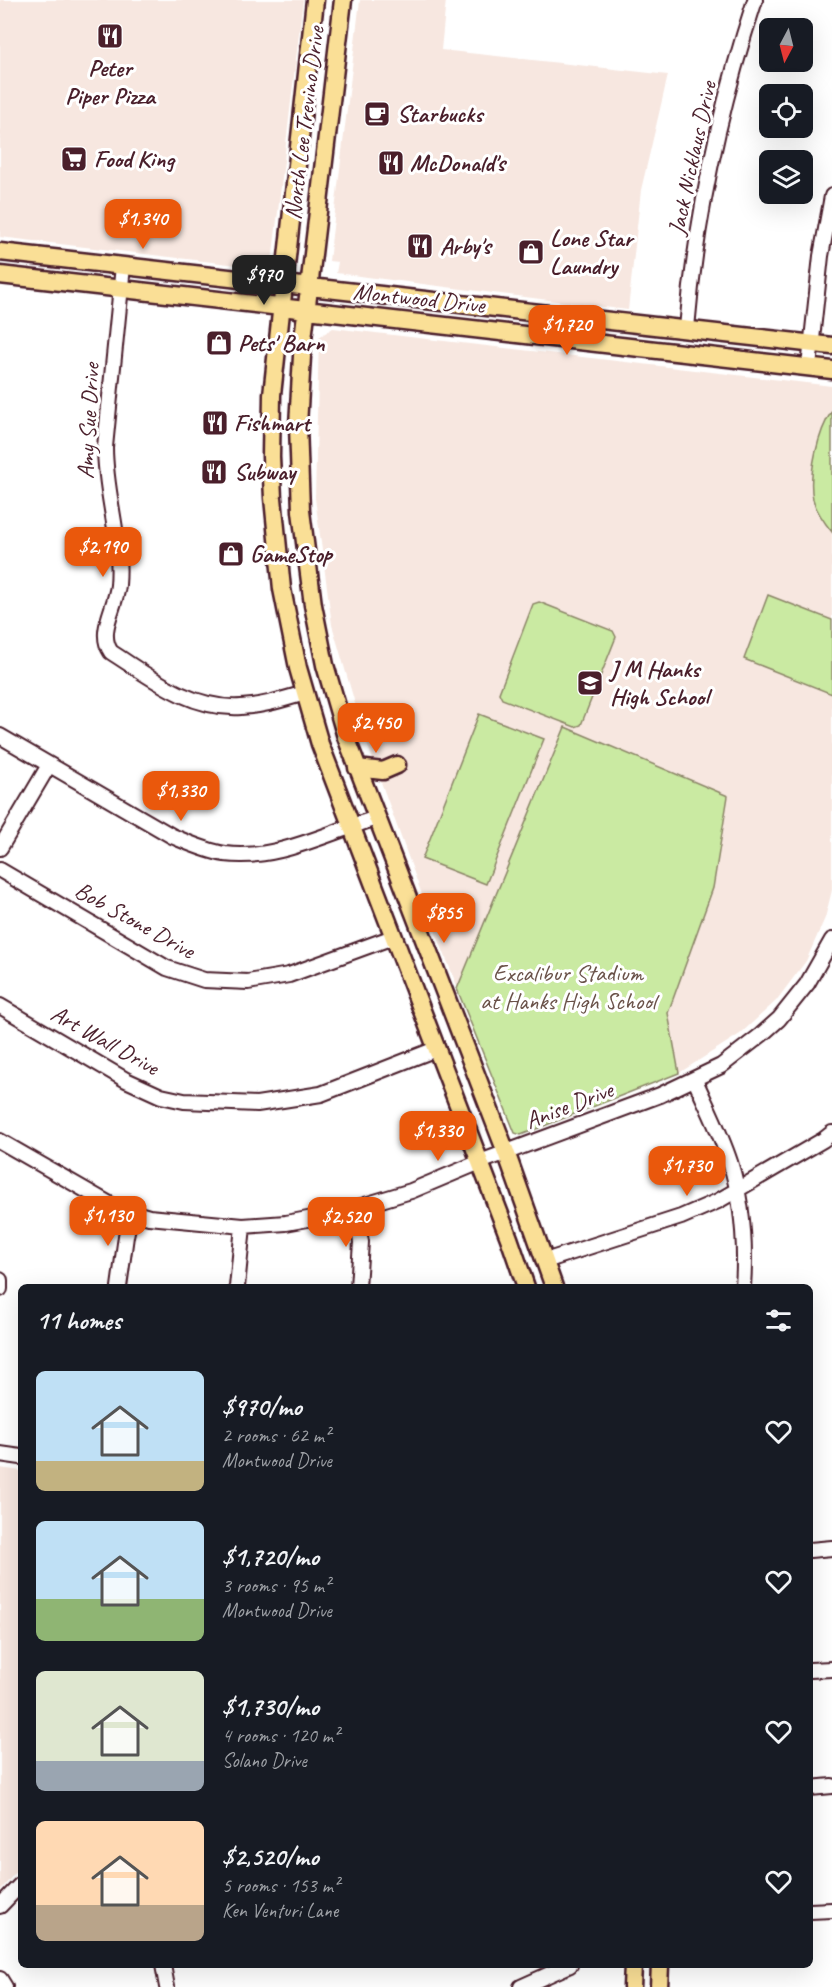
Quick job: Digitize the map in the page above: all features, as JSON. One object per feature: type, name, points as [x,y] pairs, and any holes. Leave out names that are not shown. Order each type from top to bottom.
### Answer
[{"type":"main road","name":"North Lee Trevino Drive","points":[[315,0],[272,394],[272,457],[277,547],[286,612],[305,693],[327,763],[525,1284]]},
{"type":"main road","name":"North Lee Trevino Drive","points":[[343,0],[306,310],[298,425],[301,511],[313,605],[335,703],[357,768],[506,1152],[553,1284]]},
{"type":"main road","points":[[304,93],[332,97]]},
{"type":"main road","name":"Montwood Drive","points":[[0,252],[556,313],[832,346]]},
{"type":"main road","name":"Montwood Drive","points":[[0,275],[832,370]]},
{"type":"main road","points":[[554,337],[556,313]]},
{"type":"main road","points":[[286,612],[313,605]]},
{"type":"main road","points":[[357,768],[383,771],[397,765]]},
{"type":"main road","points":[[632,1987],[633,1968]]},
{"type":"main road","points":[[659,1987],[660,1968]]},
{"type":"street","name":"Jack Nicklaus Drive","points":[[687,328],[696,248],[708,177],[721,117],[755,0]]},
{"type":"street","points":[[809,367],[821,256],[830,220],[832,196]]},
{"type":"street","name":"Amy Sue Drive","points":[[123,266],[105,447],[105,473],[113,514],[119,573],[114,606],[105,633],[108,648],[174,692],[192,700],[216,706],[243,707],[305,693]]},
{"type":"street","points":[[0,736],[172,836],[224,854],[256,854],[283,849],[376,818]]},
{"type":"street","points":[[0,848],[49,765]]},
{"type":"street","name":"Bob Stone Drive","points":[[0,870],[167,968],[204,980],[248,981],[289,975],[393,937]]},
{"type":"street","name":"Anise Drive","points":[[0,1141],[115,1207],[132,1213],[188,1222],[243,1226],[286,1222],[355,1209],[411,1191],[480,1162],[660,1095],[721,1066],[779,1019],[807,984],[832,940]]},
{"type":"street","name":"Art Wall Drive","points":[[0,1006],[135,1085],[160,1096],[184,1101],[257,1104],[321,1094],[436,1049]]},
{"type":"street","points":[[695,1080],[729,1159],[737,1191],[745,1236],[743,1284]]},
{"type":"street","points":[[545,1261],[681,1217],[718,1201],[824,1140],[832,1133]]},
{"type":"street","points":[[355,1209],[362,1242],[358,1284]]},
{"type":"street","points":[[119,1284],[126,1236],[132,1213]]},
{"type":"street","points":[[237,1284],[243,1226]]},
{"type":"street","points":[[0,1280],[0,1289]]},
{"type":"street","points":[[0,1454],[18,1457]]},
{"type":"street","points":[[813,1550],[832,1548]]},
{"type":"street","points":[[813,1670],[832,1669]]},
{"type":"street","points":[[813,1788],[832,1786]]},
{"type":"street","points":[[0,1906],[18,1887]]},
{"type":"street","points":[[813,1911],[832,1910]]},
{"type":"street","points":[[164,1968],[167,1987]]},
{"type":"street","points":[[521,1987],[563,1968]]},
{"type":"street","points":[[0,1979],[5,1987]]},
{"type":"shaded area","points":[[0,0],[303,0],[272,262],[264,268],[0,237]]},
{"type":"shaded area","points":[[360,0],[446,0],[441,50],[668,75],[641,190],[628,310],[336,273],[338,262],[329,261]]},
{"type":"shaded area","name":"J M Hanks High School","points":[[333,328],[832,386],[832,890],[825,918],[806,961],[776,1001],[740,1034],[679,1073],[521,1135],[515,1133],[433,925],[366,741],[332,625],[315,498],[319,337]]},
{"type":"shaded area","points":[[0,1468],[18,1471],[18,1869],[0,1891]]},
{"type":"green space","points":[[832,411],[832,532],[816,508],[812,478],[815,454],[822,430]]},
{"type":"green space","points":[[768,595],[832,620],[832,694],[744,659]]},
{"type":"green space","points":[[539,602],[613,631],[616,637],[581,725],[575,727],[502,699],[499,693],[533,604]]},
{"type":"green space","points":[[479,714],[544,739],[486,884],[422,859]]},
{"type":"green space","name":"Excalibur Stadium at Hanks High School","points":[[565,727],[728,796],[713,888],[668,1013],[679,1073],[521,1135],[515,1133],[457,989]]},
{"type":"place","name":"Peter Piper Pizza","points":[[110,36]]},
{"type":"place","name":"Starbucks","points":[[377,114]]},
{"type":"place","name":"Food King","points":[[74,159]]},
{"type":"place","name":"McDonald's","points":[[391,163]]},
{"type":"place","name":"Arby's","points":[[420,246]]},
{"type":"place","name":"Lone Star Laundry","points":[[531,252]]},
{"type":"place","name":"Pets' Barn","points":[[219,343]]},
{"type":"place","name":"Fishmart","points":[[215,423]]},
{"type":"place","name":"Subway","points":[[214,472]]},
{"type":"place","name":"GameStop","points":[[231,554]]},
{"type":"place","name":"J M Hanks High School","points":[[590,683]]}]
